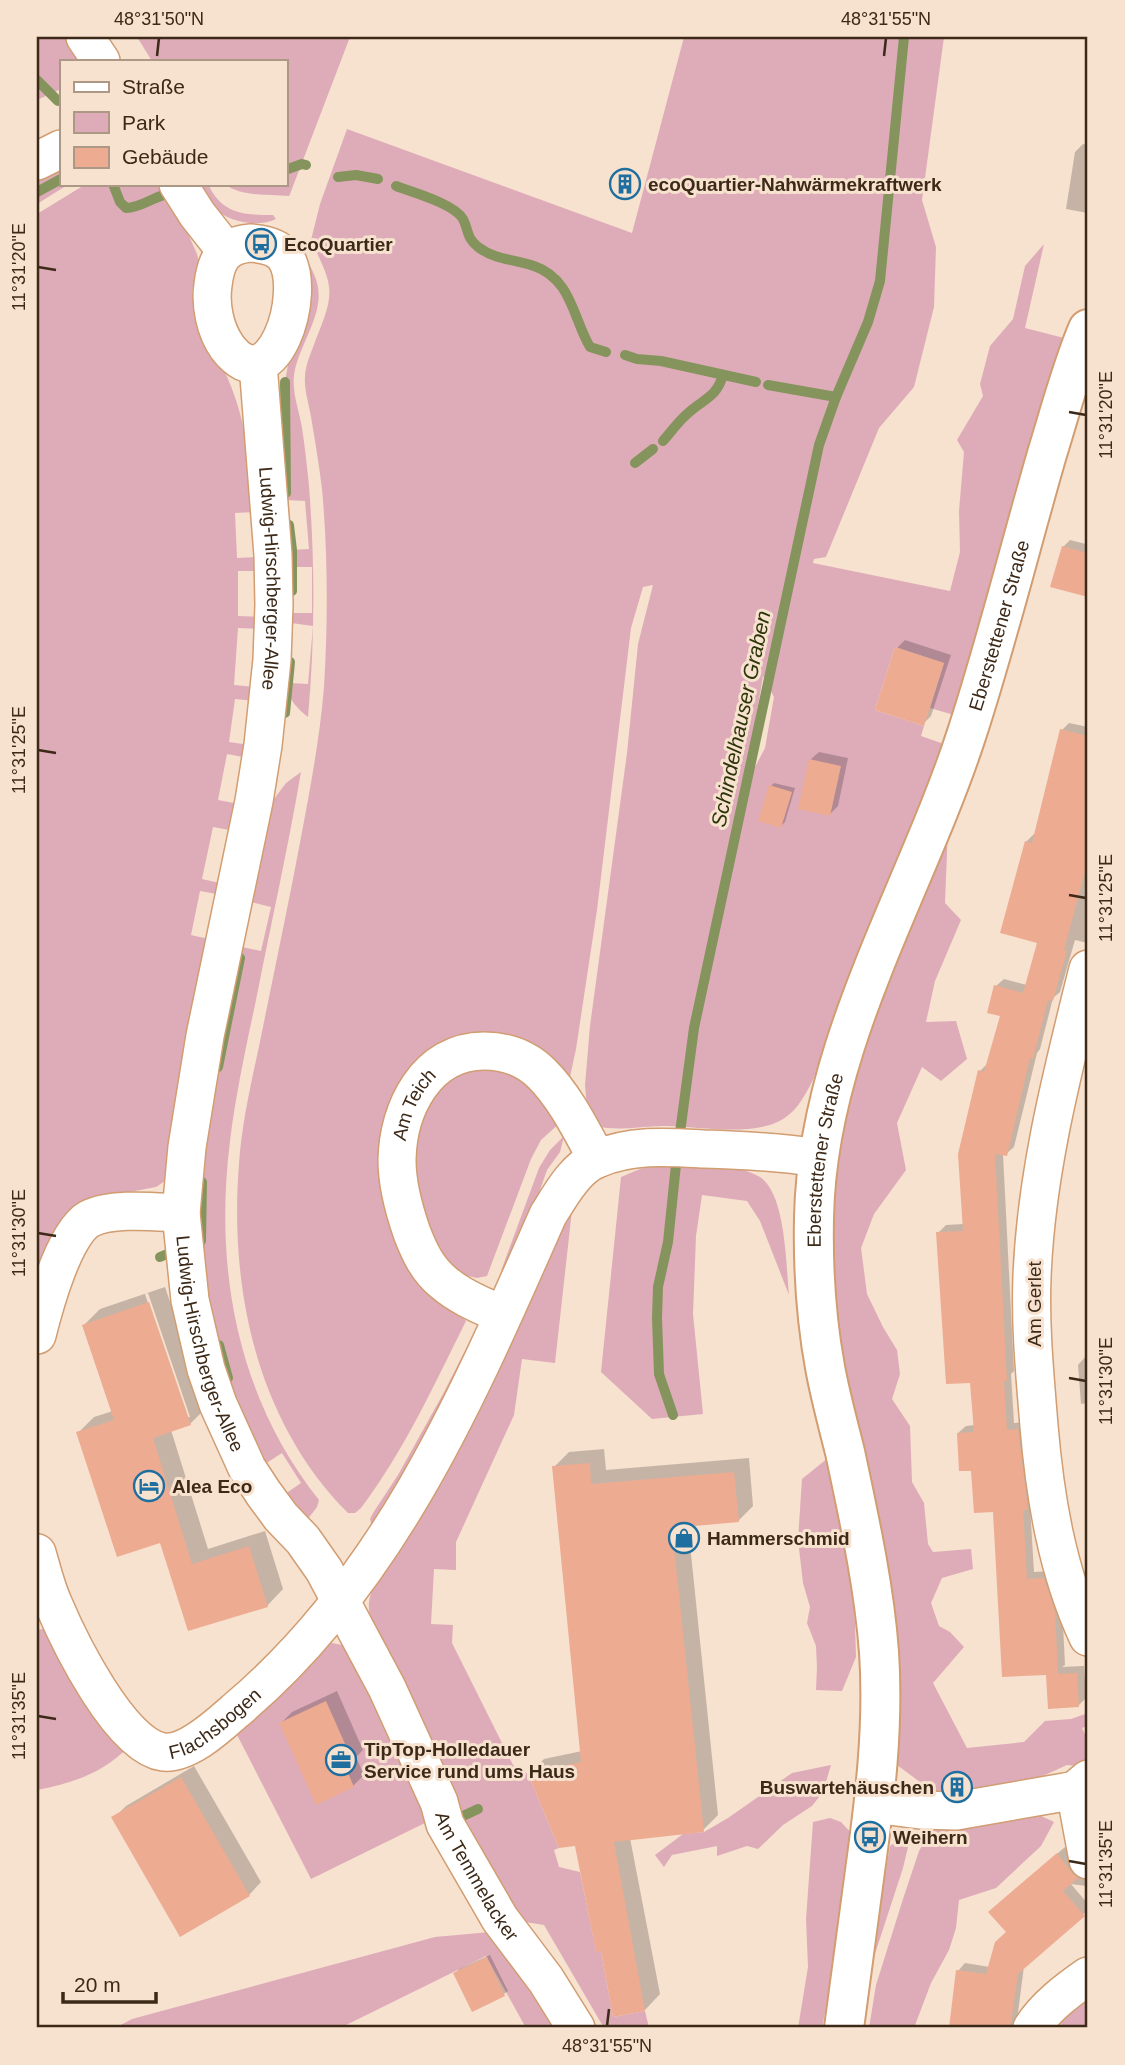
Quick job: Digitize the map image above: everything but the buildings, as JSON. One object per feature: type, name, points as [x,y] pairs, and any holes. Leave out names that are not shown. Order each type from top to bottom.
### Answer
[{"type":"main road","name":"Eberstettener Straße","points":[[844,2028],[874,1804],[878,1754],[879,1654],[862,1533],[825,1369],[816,1297],[814,1217],[818,1158],[827,1114],[856,1015],[878,955],[947,791],[966,736],[1064,396],[1088,329]]},
{"type":"street","points":[[85,37],[100,60]]},
{"type":"street","points":[[37,161],[60,150]]},
{"type":"street","points":[[179,186],[226,251]]},
{"type":"street","points":[[241,244],[261,244],[279,251],[288,264],[292,288],[289,316],[281,340],[266,360],[257,364],[248,363],[233,354],[225,344],[214,316],[213,285],[220,259],[226,251],[241,244]]},
{"type":"street","name":"Ludwig-Hirschberger-Allee","points":[[257,364],[273,555],[272,660],[254,801],[195,1091],[185,1159],[181,1213],[190,1300],[206,1369],[218,1404],[247,1468],[281,1517],[314,1554],[341,1602]]},
{"type":"street","name":"Am Gerlet","points":[[1088,969],[1049,1136],[1036,1230],[1031,1314],[1044,1480],[1060,1557],[1088,1637]]},
{"type":"street","name":"Am Teich","points":[[503,1315],[461,1294],[442,1281],[419,1251],[404,1209],[397,1163],[399,1137],[416,1091],[427,1074],[444,1061],[460,1054],[494,1051],[510,1054],[542,1073],[574,1119],[597,1159]]},
{"type":"street","points":[[341,1602],[417,1488],[460,1410],[548,1215],[559,1197],[587,1165],[597,1159],[631,1150],[678,1147],[818,1158]]},
{"type":"street","points":[[37,1335],[55,1276],[79,1227],[90,1218],[104,1214],[181,1213]]},
{"type":"street","name":"Flachsbogen","points":[[37,1553],[53,1604],[96,1686],[122,1724],[146,1745],[160,1752],[178,1751],[191,1745],[229,1716],[292,1659],[341,1602]]},
{"type":"street","name":"Am Temmelacker","points":[[341,1602],[387,1688],[439,1802],[445,1824],[500,1919],[546,1980],[576,2028]]},
{"type":"street","points":[[874,1804],[956,1811],[1046,1796],[1081,1784],[1088,1860]]},
{"type":"street","points":[[1032,2028],[1043,2013],[1088,1976]]},
{"type":"green space","points":[[37,37],[69,37],[85,60],[60,60],[60,89],[37,100]]},
{"type":"green space","points":[[137,37],[350,37],[289,196],[247,193],[228,186],[287,186],[287,60],[151,60]]},
{"type":"green space","points":[[684,37],[944,37],[922,200],[936,247],[934,307],[914,387],[879,428],[826,557],[814,559],[813,563],[950,591],[960,552],[959,511],[964,452],[957,440],[983,396],[980,384],[990,346],[1013,319],[1025,266],[1044,244],[1025,328],[1064,338],[954,715],[930,708],[944,663],[895,647],[875,710],[924,726],[921,736],[944,744],[813,1080],[793,1111],[782,1120],[763,1127],[605,1128],[588,1120],[585,1085],[590,1026],[627,753],[638,644],[653,585],[643,587],[631,628],[597,910],[568,1086],[513,1043],[395,1107],[427,1282],[466,1321],[391,1464],[361,1508],[355,1513],[348,1513],[317,1477],[291,1438],[271,1396],[245,1305],[237,1211],[239,1164],[246,1112],[305,814],[318,742],[324,687],[327,588],[324,514],[305,372],[327,309],[329,289],[324,268],[311,240],[320,204],[347,129],[632,233]],"holes":[[[763,676],[774,697],[765,748],[744,788]]]},
{"type":"green space","points":[[60,164],[60,186],[66,186],[37,204],[37,173]]},
{"type":"green space","points":[[83,186],[167,186],[197,254],[201,270],[193,288],[195,310],[224,369],[247,444],[255,512],[235,513],[237,558],[258,557],[259,571],[238,571],[238,616],[259,617],[259,629],[238,628],[234,685],[255,687],[255,701],[235,699],[229,742],[250,745],[248,758],[227,754],[218,800],[239,804],[235,831],[213,827],[202,879],[224,884],[222,895],[200,891],[191,935],[213,940],[170,1173],[165,1181],[156,1187],[108,1196],[37,1276],[37,214]]},
{"type":"green space","points":[[209,186],[220,202],[234,211],[273,215],[276,219],[260,223],[234,220],[212,207],[199,189]]},
{"type":"green space","points":[[306,258],[316,280],[319,299],[314,320],[296,364],[294,382],[309,486],[312,544],[313,626],[291,623],[292,613],[312,613],[312,567],[292,567],[292,550],[309,549],[305,501],[286,500],[285,382]]},
{"type":"green space","points":[[313,626],[308,717],[293,702],[289,683],[308,684]]},
{"type":"green space","points":[[301,772],[235,1105],[226,1189],[226,1237],[238,1330],[251,1375],[268,1418],[291,1460],[319,1500],[307,1520],[285,1494],[301,1483],[282,1453],[265,1464],[233,1398],[212,1319],[201,1241],[203,1160],[210,1102],[242,947],[261,951],[271,907],[251,902],[271,803],[286,783]]},
{"type":"green space","points":[[948,827],[945,903],[961,920],[935,981],[926,1022],[956,1021],[967,1059],[941,1081],[922,1067],[897,1123],[906,1170],[874,1214],[861,1248],[867,1294],[897,1350],[900,1374],[892,1399],[910,1426],[912,1482],[924,1503],[928,1544],[933,1552],[971,1549],[973,1569],[942,1578],[931,1603],[939,1626],[950,1632],[964,1647],[933,1683],[967,1748],[1024,1742],[1045,1721],[1071,1719],[1088,1713],[1088,1726],[1082,1728],[1088,1741],[1087,1767],[1067,1765],[1032,1781],[970,1793],[966,1776],[945,1780],[949,1798],[928,1788],[897,1765],[893,1699],[829,1281],[828,1197],[864,1036]]},
{"type":"green space","points":[[482,1062],[522,1073],[562,1121],[541,1140],[531,1159],[487,1276],[477,1278],[460,1274],[431,1244],[411,1162],[422,1106],[450,1074]]},
{"type":"green space","points":[[564,1136],[560,1152],[547,1170],[521,1244],[501,1271],[539,1168],[550,1150]]},
{"type":"green space","points":[[664,1163],[738,1169],[760,1177],[769,1186],[780,1214],[789,1295],[760,1221],[747,1201],[702,1195],[696,1236],[693,1314],[703,1414],[652,1419],[601,1372],[621,1177]]},
{"type":"green space","points":[[572,1210],[555,1363],[522,1359],[514,1415],[456,1542],[456,1570],[434,1569],[431,1624],[453,1625],[452,1643],[513,1765],[528,1774],[559,1848],[554,1850],[559,1867],[580,1872],[596,1951],[601,1951],[613,2017],[645,2011],[649,2028],[604,2028],[544,1925],[525,1922],[454,1815],[455,1802],[370,1618],[369,1610],[370,1597],[377,1580],[436,1489],[476,1415],[563,1223]]},
{"type":"green space","points":[[472,1337],[471,1361],[372,1526],[370,1519],[373,1513],[398,1475]]},
{"type":"green space","points":[[828,1458],[854,1590],[856,1657],[842,1691],[816,1690],[816,1646],[807,1623],[810,1607],[803,1583],[798,1540],[802,1479]]},
{"type":"green space","points":[[53,1627],[128,1747],[108,1764],[86,1776],[37,1790],[37,1630]]},
{"type":"green space","points":[[325,1644],[347,1646],[433,1819],[311,1879],[234,1729]]},
{"type":"green space","points":[[831,1765],[823,1792],[812,1806],[783,1825],[758,1849],[747,1846],[717,1856],[717,1846],[672,1855],[664,1867],[655,1855],[683,1834],[704,1832],[728,1818],[792,1773]]},
{"type":"green space","points":[[1035,1813],[1054,1822],[1041,1846],[996,1888],[959,1900],[956,1928],[949,1950],[931,1983],[914,2028],[869,2028],[876,1985],[919,1851],[931,1830]]},
{"type":"green space","points":[[830,1818],[841,1822],[853,1835],[843,1918],[822,2028],[798,2028],[808,1967],[806,1919],[813,1822]]},
{"type":"green space","points":[[909,1832],[903,1868],[869,1972],[890,1846]]},
{"type":"green space","points":[[490,1932],[511,1945],[552,2028],[526,2028],[486,1956],[340,2028],[115,2028],[132,2019],[435,1937]]},
{"type":"green space","points":[[1088,1995],[1088,2028],[1059,2028],[1071,2005]]},
{"type":"waterway","name":"Schindelhauser Graben","points":[[679,1140],[694,1028],[819,445],[868,322],[880,281],[904,37]]},
{"type":"waterway","points":[[37,80],[58,101]]},
{"type":"waterway","points":[[287,169],[306,165]]},
{"type":"waterway","points":[[338,177],[356,175],[378,179]]},
{"type":"waterway","points":[[37,192],[60,180]]},
{"type":"waterway","points":[[114,186],[120,202],[126,208],[171,193]]},
{"type":"waterway","points":[[396,186],[451,208],[463,219],[471,240],[485,251],[547,272],[564,290],[590,347],[606,352]]},
{"type":"waterway","points":[[625,355],[756,382]]},
{"type":"waterway","points":[[663,441],[683,418],[717,389],[723,375]]},
{"type":"waterway","points":[[285,382],[286,493]]},
{"type":"waterway","points":[[768,385],[836,397]]},
{"type":"waterway","points":[[635,463],[653,449]]},
{"type":"waterway","points":[[289,525],[292,591]]},
{"type":"waterway","points":[[285,713],[290,662]]},
{"type":"waterway","points":[[218,1067],[240,958]]},
{"type":"waterway","name":"Schindelhauser Graben","points":[[673,1415],[659,1374],[657,1318],[658,1287],[668,1242],[677,1155]]},
{"type":"waterway","points":[[201,1241],[202,1182]]},
{"type":"waterway","points":[[160,1257],[179,1249]]},
{"type":"waterway","points":[[219,1345],[228,1378]]},
{"type":"waterway","points":[[450,1822],[478,1809]]},
{"type":"place","name":"ecoQuartier-Nahwärmekraftwerk","points":[[625,184]]},
{"type":"place","name":"EcoQuartier","points":[[261,244]]},
{"type":"place","name":"Alea Eco","points":[[149,1486]]},
{"type":"place","name":"Hammerschmid","points":[[684,1538]]},
{"type":"place","name":"TipTop-Holledauer Service rund ums Haus","points":[[341,1760]]},
{"type":"place","name":"Buswartehäuschen","points":[[957,1787]]},
{"type":"place","name":"Weihern","points":[[870,1837]]}]
